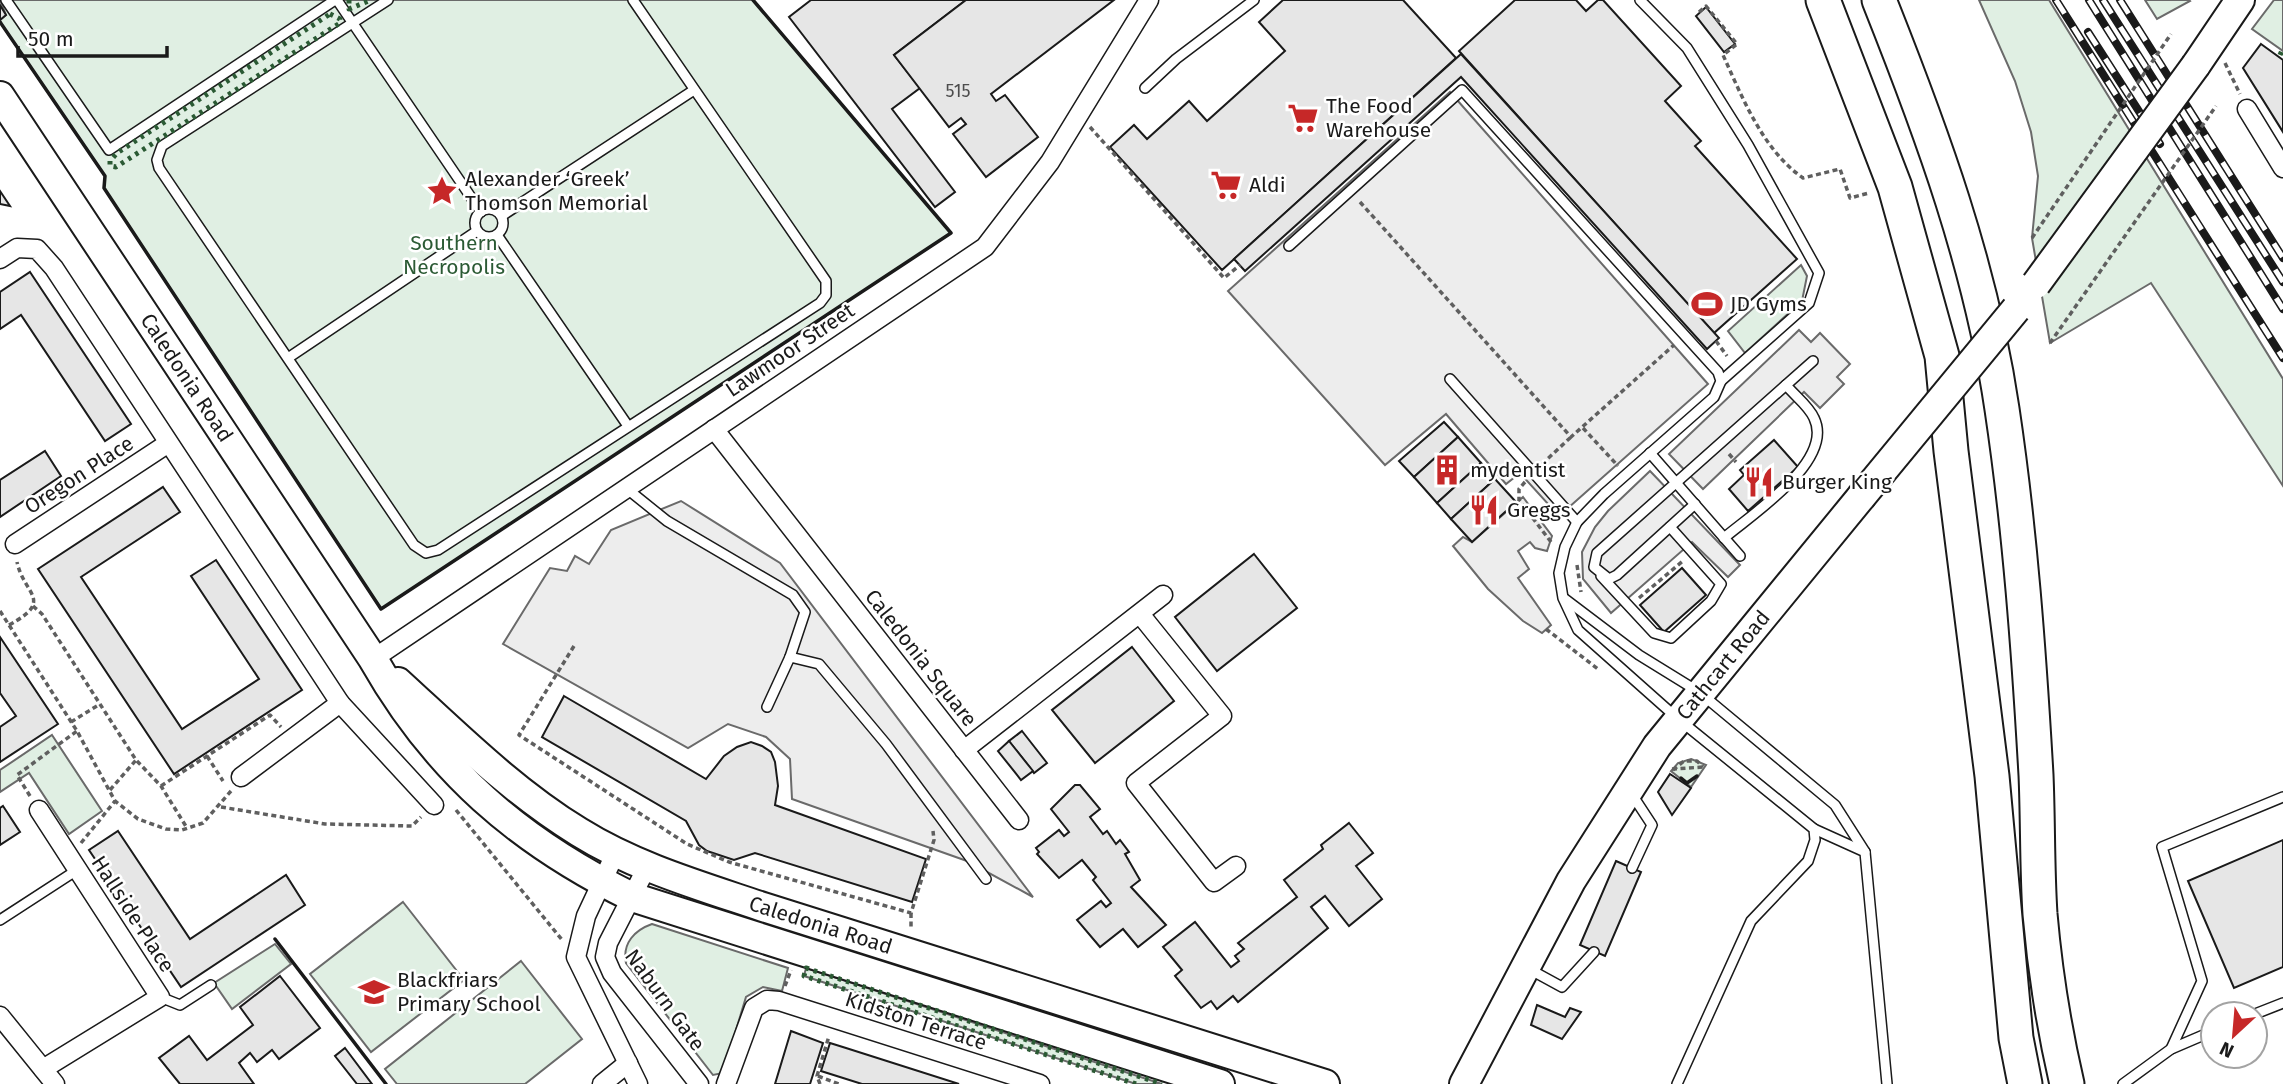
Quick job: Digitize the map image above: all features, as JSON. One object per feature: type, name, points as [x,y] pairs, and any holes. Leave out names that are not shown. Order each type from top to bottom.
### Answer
[{"type":"highway","points":[[1823,0],[1895,187],[1942,356],[1951,451],[1992,776],[2016,1038],[2025,1084]]},
{"type":"highway","points":[[1879,0],[1933,135],[1961,224],[1984,312],[2002,409],[2036,774],[2040,913],[2049,995],[2066,1079]]},
{"type":"main road","points":[[2196,65],[2218,0]]},
{"type":"main road","name":"Cathcart Road","points":[[1464,1084],[1571,881],[1677,718],[2036,284],[2241,0]]},
{"type":"main road","name":"Caledonia Road","points":[[4,111],[373,659],[401,708],[442,759],[498,813],[565,862],[632,897],[1220,1084]]},
{"type":"main road","name":"Caledonia Road","points":[[373,659],[516,788],[580,832],[648,866],[763,907],[1325,1084]]},
{"type":"street","name":"Lawmoor Street","points":[[373,659],[985,247],[1050,162],[1149,0]]},
{"type":"street","points":[[2247,109],[2283,168]]},
{"type":"street","points":[[0,258],[18,248],[37,249],[45,258],[340,703],[434,805]]},
{"type":"street","name":"Caledonia Square","points":[[714,429],[964,750],[1163,595]]},
{"type":"street","name":"Oregon Place","points":[[15,544],[167,444]]},
{"type":"street","points":[[1140,614],[1222,716],[1136,783],[1214,883],[1236,866]]},
{"type":"street","points":[[236,785],[340,703]]},
{"type":"street","points":[[964,750],[1019,820]]},
{"type":"street","name":"Hallside Place","points":[[39,810],[160,997],[43,1069]]},
{"type":"street","points":[[617,852],[586,916],[576,957],[639,1084]]},
{"type":"street","name":"Naburn Gate","points":[[648,866],[608,943],[605,957],[612,973],[699,1084]]},
{"type":"street","points":[[726,1084],[754,1008],[767,1000],[779,1001]]},
{"type":"street","name":"Kidston Terrace","points":[[779,1001],[1040,1084]]},
{"type":"street","points":[[0,1016],[55,1084]]},
{"type":"street","points":[[602,1084],[628,1063]]},
{"type":"lane","points":[[6,0],[109,150],[336,0],[481,212]]},
{"type":"lane","points":[[388,0],[162,146],[157,160],[159,168],[414,545],[426,553],[438,550],[820,303],[826,295],[826,281],[633,0]]},
{"type":"lane","points":[[1145,88],[1176,59],[1254,0]]},
{"type":"lane","points":[[1640,0],[1687,48],[1748,145],[1819,273],[1809,303],[1721,381],[1714,397],[1626,474],[1577,522],[1565,547],[1559,573],[1563,598],[1578,630],[1677,718],[1814,829],[1865,852]]},
{"type":"lane","points":[[503,215],[694,90]]},
{"type":"lane","points":[[1289,246],[1462,90],[1718,372],[1721,381]]},
{"type":"lane","points":[[491,209],[503,215],[503,228],[498,235],[486,237],[477,231],[475,222],[481,212],[491,209]]},
{"type":"lane","points":[[288,358],[477,231]]},
{"type":"lane","points":[[498,235],[628,426]]},
{"type":"lane","points":[[1670,527],[1716,576],[1720,584],[1712,601],[1671,638],[1654,633],[1600,575],[1594,567],[1597,553],[1812,361]]},
{"type":"lane","points":[[1450,379],[1577,522]]},
{"type":"lane","points":[[1724,538],[1801,472],[1818,444],[1814,418],[1786,385]]},
{"type":"lane","points":[[1650,453],[1740,556]]},
{"type":"lane","points":[[626,488],[667,521],[793,595],[805,612],[790,657],[767,707]]},
{"type":"lane","points":[[1600,575],[1609,579],[1617,575],[1695,504]]},
{"type":"lane","points":[[1563,598],[1639,655],[1699,692],[1835,805],[1865,852],[1887,1084]]},
{"type":"lane","points":[[790,657],[819,664],[933,807],[986,880]]},
{"type":"lane","points":[[1629,788],[1652,825],[1632,868]]},
{"type":"lane","points":[[2171,1049],[2202,981],[2162,847],[2283,797]]},
{"type":"lane","points":[[1677,1084],[1751,921],[1808,861],[1815,840],[1814,829]]},
{"type":"lane","points":[[0,920],[73,864]]},
{"type":"lane","points":[[1525,967],[1562,987],[1594,951]]},
{"type":"lane","points":[[160,997],[180,1005],[211,985]]},
{"type":"lane","points":[[2123,1084],[2171,1049],[2199,1037]]},
{"type":"path","points":[[1699,12],[1706,6],[1737,44],[1723,55],[1779,157],[1803,178],[1840,169],[1850,198]]},
{"type":"path","points":[[2032,238],[2171,34]]},
{"type":"path","points":[[2214,39],[2247,109]]},
{"type":"path","points":[[2050,343],[2217,106]]},
{"type":"path","points":[[1100,138],[1224,278],[1240,265]]},
{"type":"path","points":[[1350,191],[1571,437]]},
{"type":"path","points":[[1589,600],[1580,592],[1577,576],[1578,551],[1550,542],[1519,499],[1519,489],[1571,437],[1684,337]]},
{"type":"path","points":[[1716,341],[1726,353]]},
{"type":"path","points":[[1582,427],[1626,474]]},
{"type":"path","points":[[9,625],[29,614],[33,606],[33,592],[19,572],[15,544]]},
{"type":"path","points":[[1630,607],[1684,559]]},
{"type":"path","points":[[33,606],[42,614],[136,760],[161,786],[187,828]]},
{"type":"path","points":[[0,611],[72,722],[115,801],[138,819],[166,829],[187,828],[203,823],[220,807],[236,785],[207,757]]},
{"type":"path","points":[[1546,629],[1600,671]]},
{"type":"path","points":[[574,646],[519,735],[687,844],[729,862],[911,913]]},
{"type":"path","points":[[72,722],[100,704]]},
{"type":"path","points":[[161,786],[271,715],[291,739]]},
{"type":"path","points":[[39,810],[17,775],[77,732]]},
{"type":"path","points":[[109,790],[136,760]]},
{"type":"path","points":[[1691,760],[1704,767],[1672,769],[1691,760]]},
{"type":"path","points":[[456,810],[481,796]]},
{"type":"path","points":[[73,864],[115,801]]},
{"type":"path","points":[[220,807],[325,824],[412,826],[434,805],[456,810],[557,938],[577,950]]},
{"type":"path","points":[[912,935],[911,913],[934,841],[933,807]]},
{"type":"path","points":[[779,1001],[799,951]]},
{"type":"path","points":[[820,1084],[817,1076],[835,1018]]},
{"type":"path","points":[[817,1076],[839,1084]]},
{"type":"green space","name":"Southern Necropolis","points":[[0,0],[753,0],[951,233],[381,609],[104,188],[105,176],[2,25],[0,20],[6,15]]},
{"type":"green space","points":[[1979,0],[2049,0],[2283,379],[2283,486],[2151,283],[2050,343],[2032,238],[2038,176],[2031,132],[2015,81]]},
{"type":"green space","points":[[2145,0],[2189,0],[2190,1],[2157,19]]},
{"type":"green space","points":[[2274,0],[2283,0],[2283,51],[2252,29]]},
{"type":"green space","points":[[1801,265],[1807,276],[1802,301],[1745,353],[1728,331]]},
{"type":"green space","points":[[52,735],[102,811],[69,834],[29,773],[0,792],[0,770]]},
{"type":"green space","points":[[1691,759],[1706,765],[1691,787],[1671,771],[1678,763]]},
{"type":"green space","points":[[403,902],[464,980],[371,1052],[310,974]]},
{"type":"green space","points":[[652,924],[788,968],[782,991],[763,987],[746,997],[723,1073],[713,1075],[626,963],[626,949],[631,938]]},
{"type":"green space","points":[[275,944],[291,964],[232,1009],[214,983]]},
{"type":"green space","points":[[521,961],[582,1039],[525,1084],[397,1084],[385,1069]]},
{"type":"green space","points":[[806,968],[1162,1084],[1136,1084],[804,976]]},
{"type":"shaded area","points":[[1450,92],[1708,384],[1559,516],[1520,473],[1506,484],[1446,414],[1385,465],[1228,291]]},
{"type":"shaded area","points":[[1799,330],[1811,342],[1820,333],[1850,364],[1837,377],[1844,384],[1820,408],[1804,392],[1703,489],[1669,454]]},
{"type":"shaded area","points":[[1650,471],[1740,565],[1728,577],[1692,542],[1611,613],[1583,579],[1582,552],[1595,527],[1608,511]]},
{"type":"shaded area","points":[[1523,497],[1552,536],[1547,551],[1535,548],[1530,542],[1518,551],[1529,569],[1518,578],[1551,625],[1542,633],[1523,621],[1488,589],[1453,546],[1463,537],[1472,542]]},
{"type":"shaded area","points":[[681,501],[780,563],[1033,897],[967,861],[792,799],[790,759],[766,737],[728,724],[688,748],[503,644],[550,568],[567,571],[575,556],[589,564],[611,530]]},
{"type":"building","points":[[811,0],[966,0],[894,55],[920,88],[892,109],[955,192],[935,207],[789,17]]},
{"type":"building","points":[[966,0],[1114,0],[991,94],[996,101],[1005,95],[1038,137],[986,177],[953,134],[966,124],[961,118],[949,127],[894,55]]},
{"type":"building","points":[[1283,0],[1403,0],[1456,58],[1222,270],[1110,147],[1134,125],[1147,139],[1189,101],[1207,121],[1285,51],[1259,22]]},
{"type":"building","points":[[1515,0],[1576,0],[1586,11],[1598,0],[1603,0],[1681,86],[1665,101],[1701,141],[1695,146],[1797,259],[1714,333],[1459,51]]},
{"type":"building","points":[[0,5],[6,15],[0,20]]},
{"type":"building","points":[[1706,7],[1735,44],[1724,52],[1696,16]]},
{"type":"building","points":[[2261,44],[2283,60],[2283,132],[2243,68]]},
{"type":"building","points":[[1461,54],[1719,338],[1707,349],[1461,77],[1245,271],[1234,259]]},
{"type":"building","points":[[0,191],[10,206],[0,204]]},
{"type":"building","points":[[30,272],[131,424],[105,441],[21,315],[0,329],[0,292]]},
{"type":"building","points":[[1444,422],[1458,437],[1414,477],[1399,461]]},
{"type":"building","name":"mydentist","points":[[1458,437],[1481,463],[1437,503],[1414,477]]},
{"type":"building","name":"Burger King","points":[[1774,440],[1798,467],[1748,511],[1729,489],[1744,475],[1740,470]]},
{"type":"building","points":[[45,451],[61,476],[0,517],[0,480]]},
{"type":"building","points":[[1481,463],[1495,479],[1451,519],[1437,503]]},
{"type":"building","name":"Greggs","points":[[1495,479],[1516,502],[1472,542],[1451,519]]},
{"type":"building","points":[[163,487],[180,512],[81,577],[182,729],[259,679],[191,576],[216,560],[302,690],[174,774],[38,569]]},
{"type":"building","points":[[1254,554],[1297,608],[1217,671],[1175,617]]},
{"type":"building","points":[[1682,568],[1706,595],[1664,632],[1640,605]]},
{"type":"building","points":[[0,637],[58,724],[0,762],[0,727],[16,716],[0,693]]},
{"type":"building","points":[[1132,647],[1174,701],[1095,763],[1052,710]]},
{"type":"building","points":[[564,696],[706,779],[724,756],[737,747],[751,742],[762,746],[771,752],[775,762],[778,786],[775,805],[926,859],[912,902],[755,853],[734,860],[707,851],[699,845],[686,821],[542,737]]},
{"type":"building","points":[[1022,731],[1047,763],[1034,773],[1009,741]]},
{"type":"building","points":[[1009,741],[1033,771],[1021,780],[998,751]]},
{"type":"building","points":[[1670,774],[1691,788],[1672,815],[1658,792]]},
{"type":"building","points":[[1075,785],[1080,785],[1100,809],[1090,817],[1103,834],[1107,831],[1116,844],[1120,840],[1129,852],[1125,854],[1140,880],[1131,887],[1166,925],[1138,947],[1123,929],[1100,947],[1077,920],[1101,901],[1106,907],[1111,903],[1093,880],[1096,877],[1082,860],[1059,878],[1037,854],[1039,852],[1036,848],[1059,830],[1064,836],[1069,832],[1051,809]]},
{"type":"building","points":[[3,806],[20,832],[0,845],[0,808]]},
{"type":"building","points":[[1349,823],[1373,853],[1356,866],[1382,899],[1349,926],[1325,896],[1311,907],[1328,928],[1238,1002],[1233,996],[1217,1009],[1211,1001],[1201,1008],[1175,976],[1182,970],[1163,947],[1195,922],[1231,967],[1239,961],[1235,956],[1244,949],[1238,943],[1297,897],[1284,880],[1323,849],[1321,845]]},
{"type":"building","points":[[118,831],[190,939],[286,875],[305,905],[181,987],[89,850]]},
{"type":"building","points":[[2283,840],[2283,967],[2234,988],[2188,881]]},
{"type":"building","points":[[1616,861],[1641,872],[1605,956],[1580,945]]},
{"type":"building","points":[[280,976],[320,1028],[279,1059],[272,1050],[257,1062],[250,1053],[239,1063],[254,1084],[180,1084],[159,1058],[189,1036],[207,1060],[253,1025],[240,1007]]},
{"type":"building","points":[[1537,1005],[1565,1017],[1570,1008],[1581,1012],[1562,1039],[1531,1025]]},
{"type":"building","points":[[791,1031],[823,1043],[810,1084],[775,1084]]},
{"type":"building","points":[[830,1043],[959,1084],[862,1084],[821,1071]]},
{"type":"building","points":[[345,1048],[372,1084],[357,1084],[335,1056]]},
{"type":"railway","points":[[2056,0],[2283,358]]},
{"type":"railway","points":[[2089,0],[2283,309]]},
{"type":"railway","points":[[2103,0],[2283,282]]},
{"type":"railway","points":[[2120,0],[2283,258]]},
{"type":"railway","points":[[2088,32],[2160,144]]},
{"type":"hedge","points":[[349,0],[349,9],[371,0]]},
{"type":"hedge","points":[[330,14],[340,19],[340,23],[116,167],[110,166],[110,161],[117,153],[330,14]]},
{"type":"hedge","points":[[2280,55],[2283,48]]},
{"type":"hedge","points":[[1136,1084],[804,976],[806,968],[1162,1084]]},
{"type":"wall","points":[[0,22],[105,176],[104,188],[381,609],[951,233],[753,0]]},
{"type":"wall","points":[[1681,778],[1687,783],[1697,776]]},
{"type":"wall","points":[[275,939],[386,1084]]},
{"type":"place","name":"The Food Warehouse","points":[[1303,118]]},
{"type":"place","name":"Aldi","points":[[1226,185]]},
{"type":"place","name":"Alexander ‘Greek’ Thomson Memorial","points":[[442,191]]},
{"type":"place","name":"JD Gyms","points":[[1707,304]]},
{"type":"place","name":"mydentist","points":[[1447,470]]},
{"type":"place","name":"Burger King","points":[[1759,482]]},
{"type":"place","name":"Greggs","points":[[1484,510]]},
{"type":"place","name":"Blackfriars Primary School","points":[[374,992]]}]
